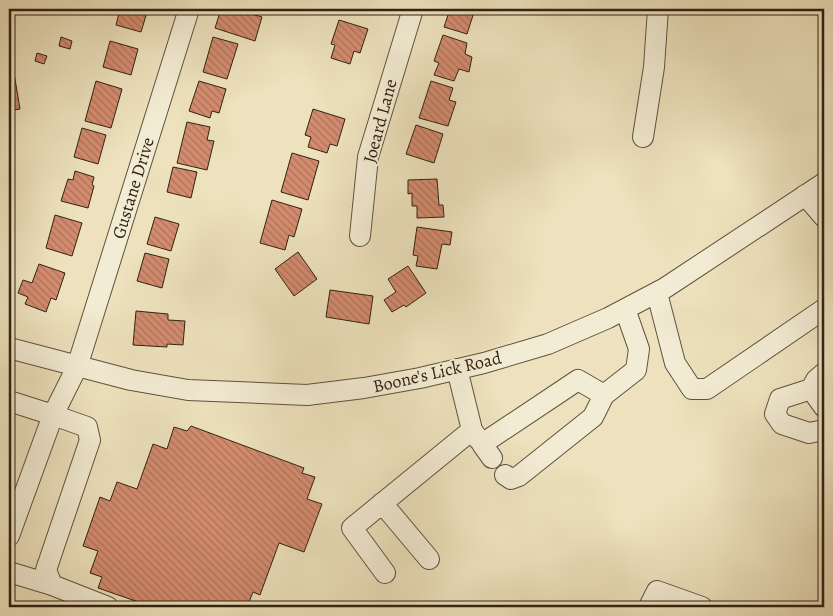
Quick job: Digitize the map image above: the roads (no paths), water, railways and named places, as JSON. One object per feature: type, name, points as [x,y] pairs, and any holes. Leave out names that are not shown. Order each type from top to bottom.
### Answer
[{"type":"street","name":"Gustane Drive","points":[[9,536],[53,415],[77,367],[189,9]]},
{"type":"street","name":"Joeard Lane","points":[[360,236],[368,157],[414,9]]},
{"type":"street","points":[[643,137],[654,67],[658,9]]},
{"type":"street","name":"Boone's Lick Road","points":[[9,348],[131,380],[188,390],[307,395],[364,388],[420,378],[548,344],[625,309],[656,293],[824,183]]},
{"type":"street","points":[[805,195],[824,217]]},
{"type":"street","points":[[656,293],[675,363],[692,388],[707,389],[824,309]]},
{"type":"street","points":[[505,476],[511,478],[519,476],[593,417],[604,395],[636,370],[638,349],[625,309]]},
{"type":"street","points":[[457,369],[482,444]]},
{"type":"street","points":[[824,373],[816,380],[811,389],[780,399],[775,414],[782,424],[809,433],[824,430]]},
{"type":"street","points":[[385,573],[352,528],[382,503],[482,444],[578,380],[604,395]]},
{"type":"street","points":[[811,389],[824,407]]},
{"type":"street","points":[[9,401],[87,427],[90,440],[46,570],[52,585]]},
{"type":"street","points":[[382,503],[429,559]]},
{"type":"street","points":[[9,572],[52,585],[108,607]]},
{"type":"street","points":[[650,607],[657,591],[702,607]]}]
